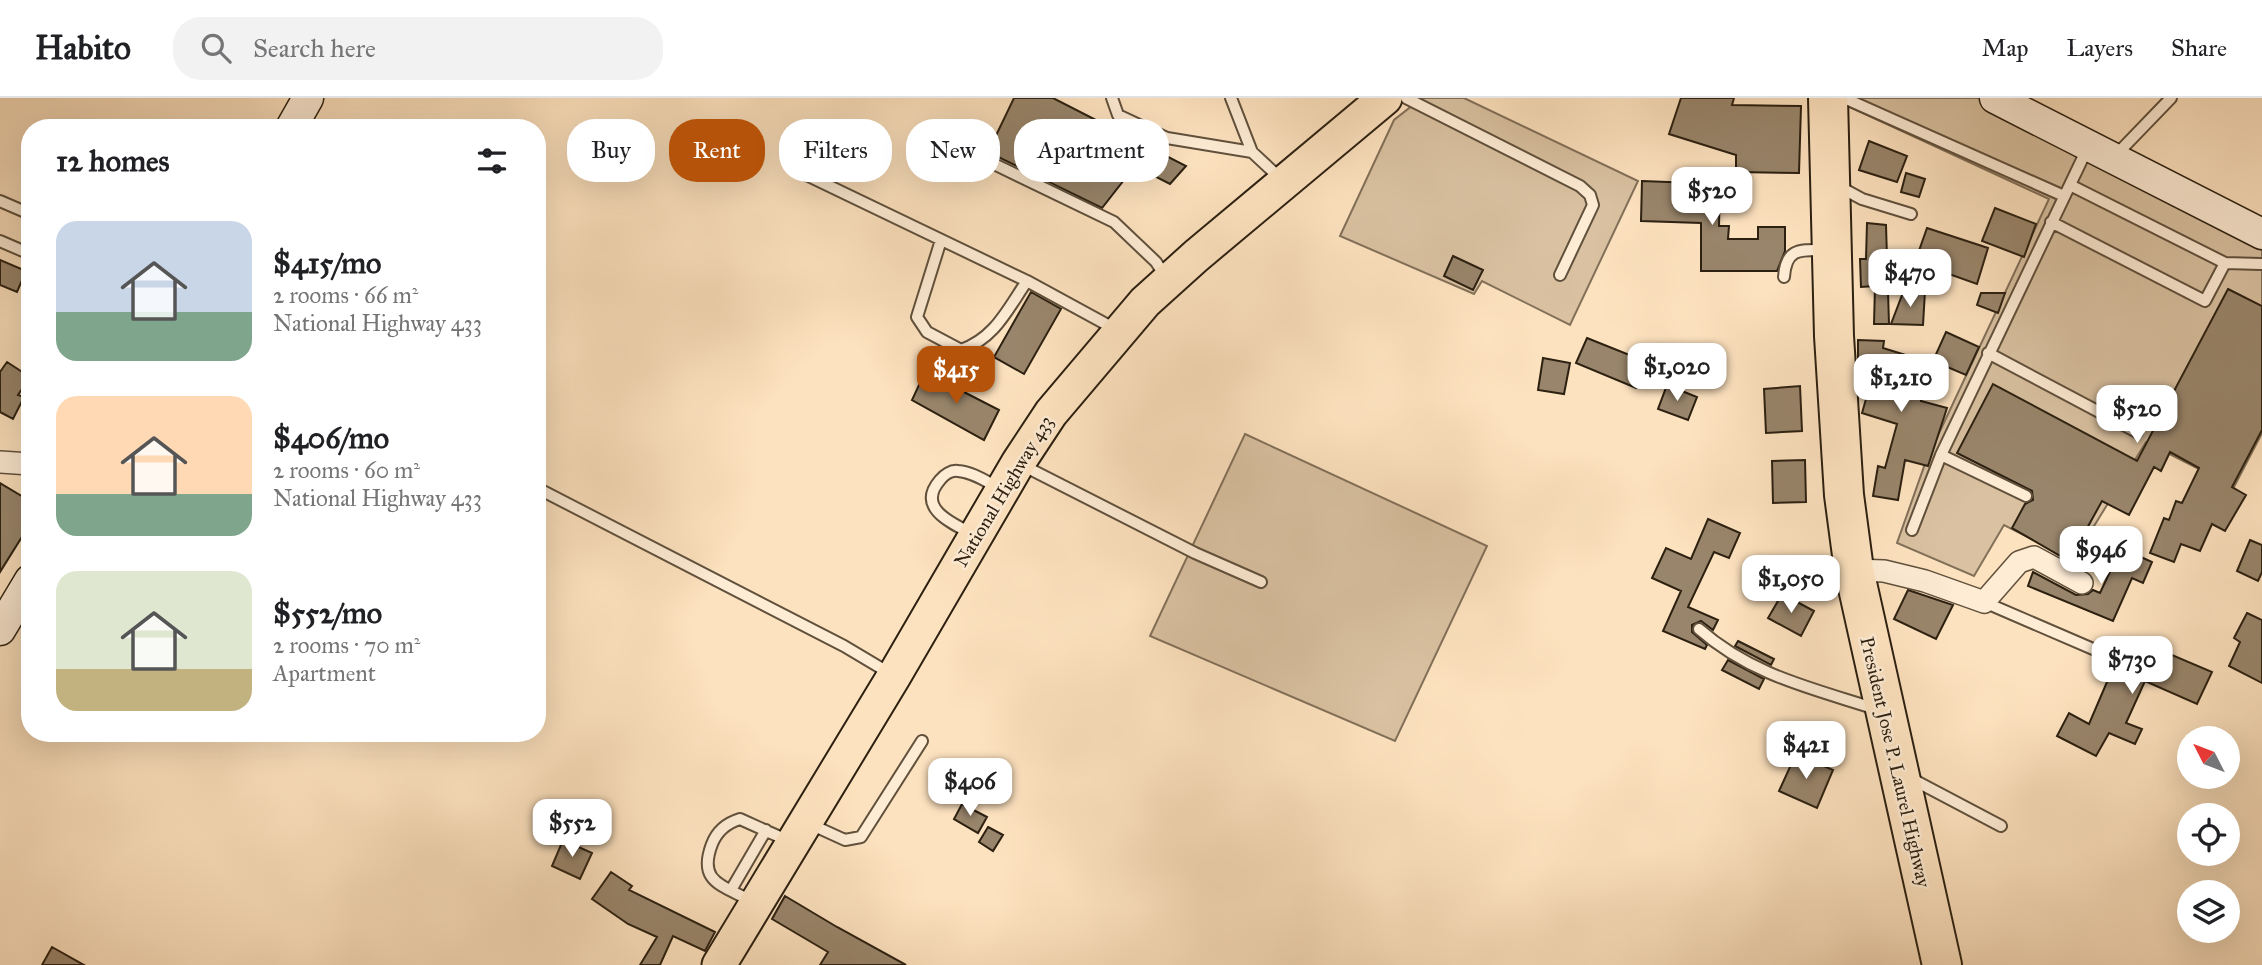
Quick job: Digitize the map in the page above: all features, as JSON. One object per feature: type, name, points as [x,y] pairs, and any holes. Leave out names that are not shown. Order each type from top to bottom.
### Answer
[{"type":"highway","name":"President Jose P. Laurel Highway","points":[[1828,98],[1831,250],[1844,495],[1854,570],[1942,965]]},
{"type":"main road","name":"National Highway 433","points":[[719,965],[743,897],[894,676],[1010,476],[1051,413],[1119,331],[1169,281],[1385,98]]},
{"type":"street","points":[[296,119],[308,98]]},
{"type":"street","points":[[1995,98],[2262,234]]},
{"type":"street","points":[[0,462],[21,463]]},
{"type":"street","points":[[1854,570],[1884,571],[1925,581],[1984,602],[2019,562],[2034,557],[2082,583]]},
{"type":"street","points":[[0,630],[21,595]]},
{"type":"lane","points":[[1112,98],[1118,115],[1167,138],[1252,152]]},
{"type":"lane","points":[[1231,98],[1252,152],[1284,182]]},
{"type":"lane","points":[[1406,98],[1580,186],[1590,195],[1593,205],[1560,275]]},
{"type":"lane","points":[[1844,98],[2064,196]]},
{"type":"lane","points":[[1912,530],[1941,455],[2070,185],[2102,151],[2171,98]]},
{"type":"lane","points":[[1000,167],[1114,222],[1156,262],[1169,281]]},
{"type":"lane","points":[[821,182],[1027,281],[1119,331]]},
{"type":"lane","points":[[1829,182],[1862,199],[1911,214]]},
{"type":"lane","points":[[2070,185],[2225,262],[2262,265]]},
{"type":"lane","points":[[0,201],[21,210]]},
{"type":"lane","points":[[2051,222],[2205,302],[2225,262]]},
{"type":"lane","points":[[941,240],[917,317],[927,332],[961,350],[980,343],[995,328],[1027,281]]},
{"type":"lane","points":[[0,241],[21,250]]},
{"type":"lane","points":[[1784,278],[1785,266],[1793,254],[1802,250],[1831,250]]},
{"type":"lane","points":[[1988,353],[2137,432]]},
{"type":"lane","points":[[1941,455],[2026,496]]},
{"type":"lane","points":[[975,535],[945,520],[936,511],[931,500],[935,486],[944,475],[956,470],[1010,476],[1261,582]]},
{"type":"lane","points":[[546,493],[844,646],[894,676]]},
{"type":"lane","points":[[1984,602],[2108,655]]},
{"type":"lane","points":[[1699,629],[1738,660],[1770,674],[1884,712]]},
{"type":"lane","points":[[743,897],[715,881],[707,871],[706,860],[714,839],[727,823],[740,819],[788,831],[845,840],[860,837],[879,812],[922,741]]},
{"type":"lane","points":[[1898,772],[2001,825]]},
{"type":"shaded area","points":[[1422,98],[1464,98],[1638,181],[1570,325],[1482,281],[1474,294],[1340,236],[1394,120]]},
{"type":"shaded area","points":[[1850,98],[1981,98],[2262,238],[2262,433],[2234,487],[2146,442],[2073,560],[2004,525],[1974,576],[1897,543],[1926,461],[2049,199],[1850,107]]},
{"type":"shaded area","points":[[1245,434],[1487,546],[1395,741],[1150,636]]},
{"type":"building","points":[[1014,98],[1053,98],[1094,119],[1014,119],[1014,165],[1000,158],[1000,127]]},
{"type":"building","points":[[1681,98],[1734,98],[1732,105],[1801,106],[1799,173],[1736,172],[1736,155],[1669,134]]},
{"type":"building","points":[[1869,141],[1907,156],[1897,182],[1859,170]]},
{"type":"building","points":[[1169,157],[1186,166],[1170,184],[1166,182],[1169,182]]},
{"type":"building","points":[[1906,173],[1925,179],[1919,197],[1901,192]]},
{"type":"building","points":[[1642,181],[1720,184],[1719,226],[1729,226],[1728,239],[1758,239],[1758,227],[1785,227],[1785,251],[1777,271],[1701,271],[1701,223],[1641,221]]},
{"type":"building","points":[[1049,182],[1122,182],[1102,208]]},
{"type":"building","points":[[1995,208],[2036,224],[2024,257],[1982,241]]},
{"type":"building","points":[[1867,223],[1886,225],[1889,324],[1874,324],[1875,286],[1861,287],[1860,259],[1866,259]]},
{"type":"building","points":[[1927,228],[1988,248],[1977,284],[1915,262]]},
{"type":"building","points":[[1453,256],[1483,270],[1473,290],[1444,276]]},
{"type":"building","points":[[0,260],[21,269],[21,283],[17,292],[0,285]]},
{"type":"building","points":[[2228,289],[2262,306],[2262,430],[2232,487],[2246,495],[2225,531],[2212,524],[2200,551],[2181,544],[2174,562],[2150,553],[2164,518],[2169,520],[2176,501],[2182,503],[2199,468],[2170,452],[2161,471],[2154,467],[2129,515],[2102,501],[2069,561],[2012,528],[2025,504],[2033,500],[2032,491],[1957,453],[1993,384],[2137,461]]},
{"type":"building","points":[[1904,290],[1925,291],[1923,325],[1891,324]]},
{"type":"building","points":[[1031,292],[1061,309],[1024,374],[994,357]]},
{"type":"building","points":[[1981,293],[2005,293],[1998,313],[1977,305]]},
{"type":"building","points":[[1946,332],[1979,347],[1966,375],[1933,361]]},
{"type":"building","points":[[1587,338],[1647,362],[1636,388],[1576,363]]},
{"type":"building","points":[[1858,340],[1884,341],[1883,348],[1928,362],[1927,368],[1922,367],[1921,401],[1947,408],[1928,466],[1905,460],[1898,500],[1873,496],[1878,466],[1885,468],[1897,424],[1862,413],[1868,392],[1878,395],[1888,365],[1858,362]]},
{"type":"building","points":[[1543,358],[1570,363],[1564,394],[1538,390]]},
{"type":"building","points":[[7,362],[21,371],[21,390],[18,395],[21,396],[21,403],[13,419],[0,412],[0,372]]},
{"type":"building","points":[[925,372],[999,410],[984,440],[912,400]]},
{"type":"building","points":[[1667,385],[1697,397],[1688,420],[1658,409]]},
{"type":"building","points":[[1800,386],[1802,431],[1766,433],[1764,389]]},
{"type":"building","points":[[1805,460],[1806,502],[1773,503],[1772,461]]},
{"type":"building","points":[[0,483],[21,496],[21,538],[0,572]]},
{"type":"building","points":[[1708,519],[1740,533],[1729,558],[1714,552],[1688,607],[1718,620],[1713,630],[1701,621],[1692,625],[1692,632],[1707,645],[1705,649],[1663,631],[1681,591],[1652,578],[1666,548],[1691,559]]},
{"type":"building","points":[[2250,540],[2262,545],[2262,572],[2258,581],[2237,571]]},
{"type":"building","points":[[2121,548],[2152,562],[2143,583],[2132,578],[2113,621],[2028,586],[2033,572],[2076,595],[2088,594],[2093,590],[2100,593]]},
{"type":"building","points":[[1908,590],[1953,605],[1936,639],[1894,619]]},
{"type":"building","points":[[1782,594],[1814,611],[1801,636],[1768,618]]},
{"type":"building","points":[[2247,613],[2262,620],[2262,683],[2229,666],[2240,642],[2234,638]]},
{"type":"building","points":[[1738,641],[1774,659],[1771,665],[1735,646]]},
{"type":"building","points":[[2120,643],[2160,663],[2165,652],[2212,672],[2197,704],[2145,681],[2126,723],[2142,729],[2135,744],[2109,733],[2096,756],[2057,736],[2069,713],[2089,724],[2113,668],[2109,666]]},
{"type":"building","points":[[1728,660],[1764,679],[1759,689],[1722,670]]},
{"type":"building","points":[[1796,754],[1833,770],[1817,808],[1779,791]]},
{"type":"building","points":[[962,804],[987,817],[978,833],[954,819]]},
{"type":"building","points":[[988,827],[1003,835],[993,851],[979,842]]},
{"type":"building","points":[[563,840],[592,853],[580,879],[552,866]]},
{"type":"building","points":[[611,872],[632,886],[629,890],[715,932],[705,951],[673,936],[660,965],[640,965],[657,937],[628,924],[592,899]]},
{"type":"building","points":[[785,896],[906,965],[820,965],[828,952],[772,919]]},
{"type":"building","points":[[52,947],[84,965],[42,965]]}]
